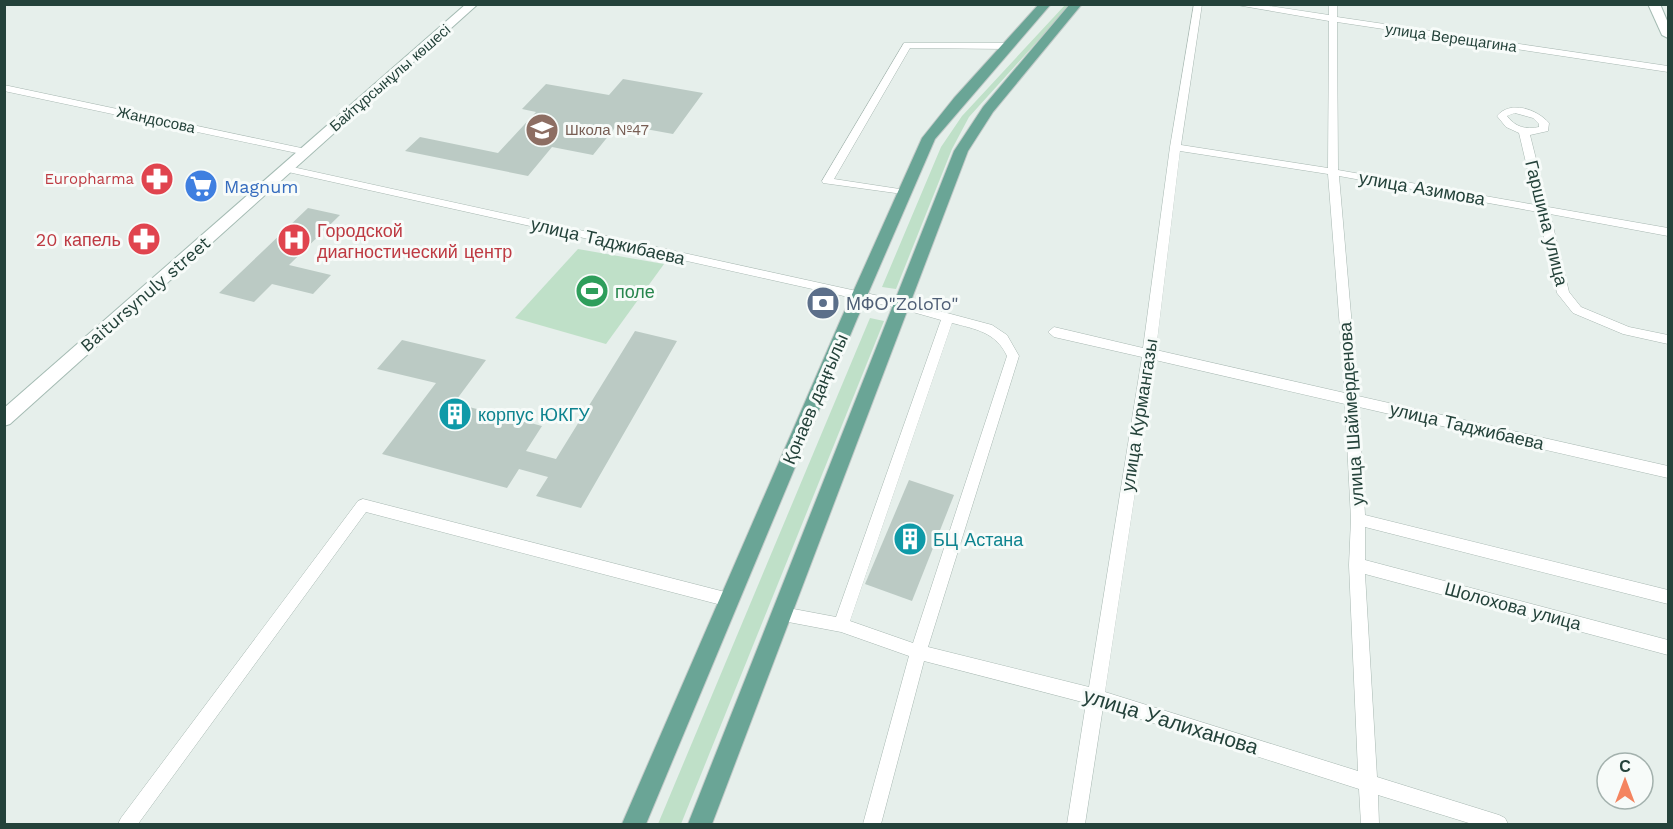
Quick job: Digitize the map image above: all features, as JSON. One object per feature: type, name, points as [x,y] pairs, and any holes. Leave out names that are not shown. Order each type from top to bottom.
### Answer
[{"type":"main road","name":"Байтұрсынұлы көшесі","points":[[288,169],[473,4]]},
{"type":"main road","name":"Қонаев даңғылы","points":[[634,825],[858,297],[929,138],[958,100],[1046,4]]},
{"type":"main road","points":[[700,825],[961,151],[988,110],[1077,4]]},
{"type":"main road","points":[[1654,4],[1668,35]]},
{"type":"main road","name":"Baitursynuly street","points":[[4,419],[288,169]]},
{"type":"street","name":"улица Курмангазы","points":[[1076,825],[1149,354],[1175,147],[1198,4]]},
{"type":"street","name":"улица Верещагина","points":[[1235,4],[1334,21],[1668,69]]},
{"type":"street","name":"улица Шаймерденова","points":[[1333,4],[1333,172],[1352,400],[1358,519],[1357,565],[1370,825]]},
{"type":"street","points":[[906,193],[827,181],[907,45],[1009,46]]},
{"type":"street","name":"Жандосова","points":[[4,88],[306,152]]},
{"type":"street","name":"Гаршина улица","points":[[1524,131],[1563,293],[1578,310],[1627,331],[1668,339]]},
{"type":"street","name":"улица Азимова","points":[[1175,147],[1333,172],[1668,232]]},
{"type":"street","name":"улица Таджибаева","points":[[288,169],[902,305],[997,331],[1008,342],[1013,356],[918,652]]},
{"type":"street","points":[[841,625],[948,318]]},
{"type":"street","name":"улица Таджибаева","points":[[1054,332],[1668,472]]},
{"type":"street","points":[[127,825],[363,505],[729,600]]},
{"type":"street","points":[[1358,519],[1668,597]]},
{"type":"street","name":"Шолохова улица","points":[[1357,565],[1668,647]]},
{"type":"street","name":"улица Уалиханова","points":[[783,614],[841,625],[918,652],[1096,697],[1499,825]]},
{"type":"street","points":[[872,825],[918,652]]},
{"type":"green space","points":[[1065,5],[1070,5],[969,117],[952,149],[896,289],[882,287],[941,147],[962,116]]},
{"type":"green space","name":"поле","points":[[578,249],[664,264],[606,344],[515,318]]},
{"type":"green space","points":[[870,318],[884,321],[681,824],[658,824]]},
{"type":"building","name":"Школа №47","points":[[623,79],[703,93],[673,134],[618,124],[593,155],[552,147],[528,176],[405,151],[420,137],[498,153],[536,112],[522,109],[546,84],[609,95]]},
{"type":"building","name":"Городской диагностический центр","points":[[308,208],[340,215],[289,265],[331,275],[313,294],[272,284],[254,302],[219,293]]},
{"type":"building","name":"корпус ЮКГУ","points":[[635,331],[677,341],[581,508],[536,496],[548,477],[519,469],[507,488],[382,454],[436,383],[377,369],[402,340],[486,360],[454,403],[542,426],[526,451],[556,459]]},
{"type":"building","name":"БЦ Астана","points":[[909,480],[954,495],[912,601],[865,584]]},
{"type":"place","name":"Школа №47","points":[[542,130]]},
{"type":"place","name":"Europharma","points":[[157,179]]},
{"type":"place","name":"Magnum","points":[[201,186]]},
{"type":"place","name":"20 капель","points":[[144,239]]},
{"type":"place","name":"Городской диагностический центр","points":[[294,240]]},
{"type":"place","name":"поле","points":[[592,291]]},
{"type":"place","name":"МФО\"ZoloTo\"","points":[[823,303]]},
{"type":"place","name":"корпус ЮКГУ","points":[[455,414]]},
{"type":"place","name":"БЦ Астана","points":[[910,539]]}]
